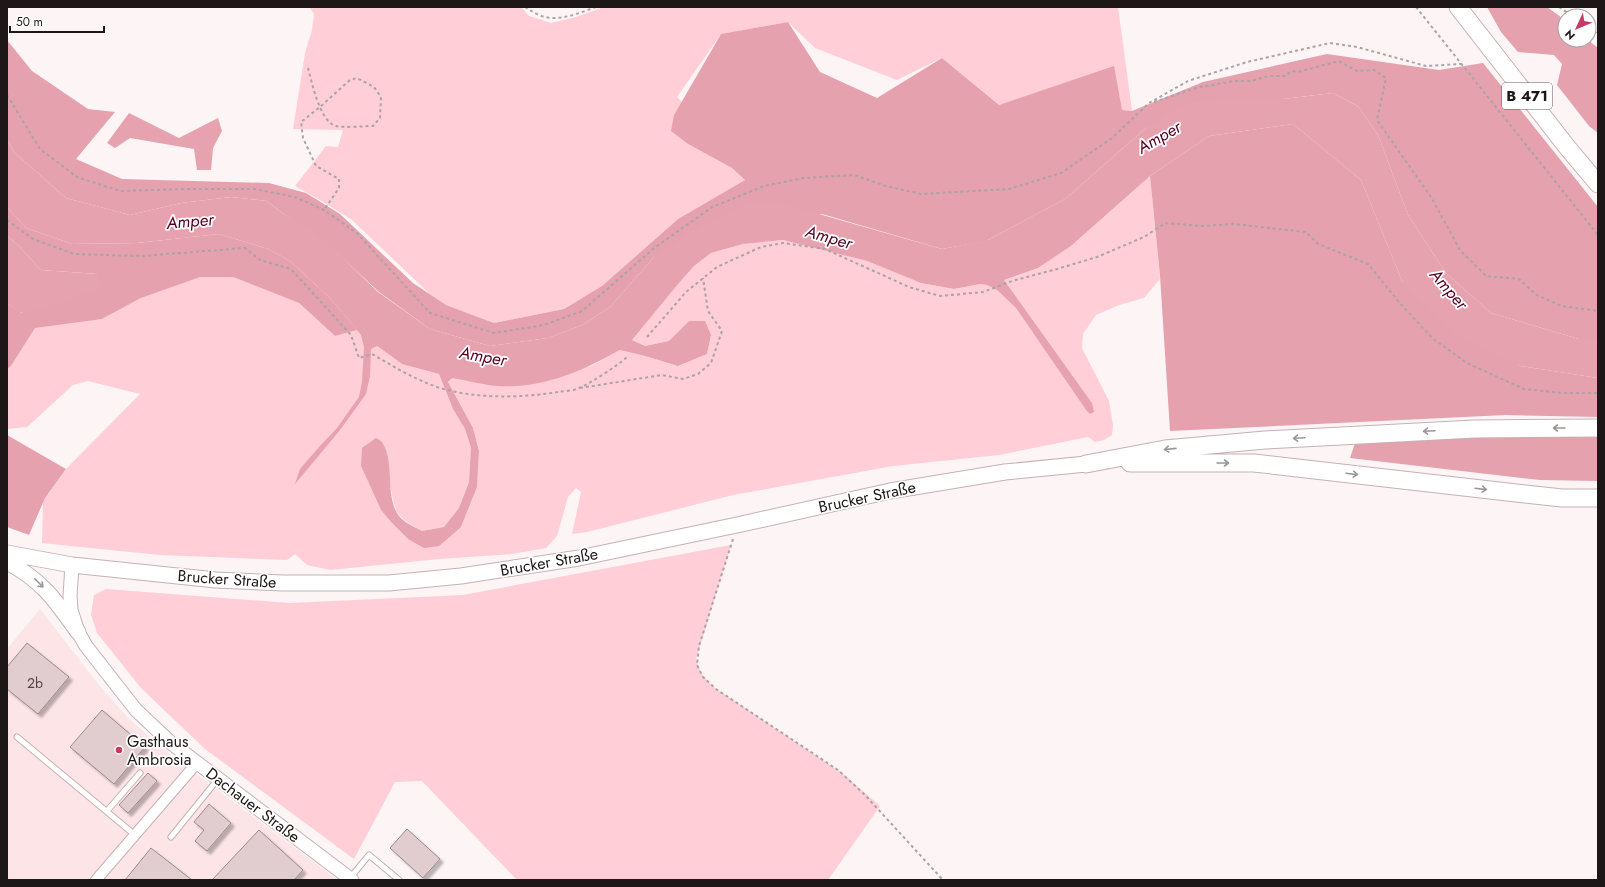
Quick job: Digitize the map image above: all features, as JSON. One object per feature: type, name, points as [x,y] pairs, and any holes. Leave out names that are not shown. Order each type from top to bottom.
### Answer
[{"type":"highway","name":"B 471","points":[[1458,7],[1567,147],[1598,184]]},
{"type":"highway","points":[[1086,464],[1165,449],[1265,440],[1474,429],[1598,428]]},
{"type":"highway","points":[[1086,464],[1254,463],[1562,498],[1598,498]]},
{"type":"main road","name":"Brucker Straße","points":[[7,553],[72,565],[221,580],[283,583],[390,583],[461,576],[579,558],[738,525],[890,491],[1005,472],[1086,464]]},
{"type":"main road","points":[[7,562],[34,578],[51,595],[78,632]]},
{"type":"street","name":"Dachauer Straße","points":[[72,565],[70,610],[78,632],[86,646],[136,710],[170,743],[351,879]]},
{"type":"street","points":[[96,880],[197,762]]},
{"type":"lane","points":[[17,737],[135,835]]},
{"type":"lane","points":[[107,811],[140,773]]},
{"type":"lane","points":[[171,837],[218,779]]},
{"type":"lane","points":[[351,879],[369,855],[398,880]]},
{"type":"path","points":[[525,7],[540,16],[556,18],[574,15],[596,7]]},
{"type":"path","points":[[1416,7],[1598,235]]},
{"type":"path","points":[[7,95],[40,149],[77,176],[120,191],[186,189],[255,190],[295,197],[324,210],[357,233],[430,313],[494,333],[544,325],[582,311],[653,249],[706,211],[712,207],[764,186],[804,178],[854,175],[886,186],[921,194],[1010,190],[1066,170],[1112,138],[1149,103],[1188,81],[1247,62],[1330,43],[1357,47],[1426,66],[1460,64]]},
{"type":"path","points":[[1149,103],[1196,88],[1234,82],[1252,81],[1268,76],[1285,76],[1292,71],[1298,72],[1339,61],[1358,71],[1374,70],[1386,78],[1377,120],[1431,197],[1460,250],[1486,276],[1519,279],[1535,294],[1561,306],[1598,311]]},
{"type":"path","points":[[308,68],[320,107],[327,120],[336,126],[373,126],[380,118],[381,97],[374,87],[356,78],[350,80],[320,107],[301,122],[303,138],[316,166],[339,178],[339,188],[324,210]]},
{"type":"path","points":[[7,220],[33,239],[74,254],[141,256],[245,248],[260,260],[291,268],[351,335],[360,358],[372,354],[411,377],[440,388],[478,395],[534,396],[662,375],[683,379],[698,374],[711,363],[722,331],[708,311],[703,278]]},
{"type":"path","points":[[647,337],[686,292],[717,267],[761,247],[783,242],[824,249],[909,287],[940,296],[983,292],[1012,281],[1057,270],[1097,257],[1144,237],[1165,223],[1202,226],[1234,224],[1306,232],[1318,244],[1368,264],[1399,302],[1432,338],[1467,363],[1524,389],[1563,393],[1598,393]]},
{"type":"path","points":[[578,389],[620,364],[627,357]]},
{"type":"path","points":[[738,525],[699,646],[698,665],[703,677],[716,690],[838,770],[864,794],[943,880]]},
{"type":"shaded area","points":[[309,7],[521,7],[529,16],[551,23],[576,17],[604,7],[1118,7],[1132,111],[1122,110],[1058,90],[999,105],[942,58],[897,80],[815,48],[788,22],[721,34],[677,97],[682,102],[674,115],[688,144],[732,168],[745,180],[678,219],[602,286],[564,309],[494,323],[446,305],[431,295],[352,220],[295,186],[326,146],[338,147],[343,130],[293,129],[305,53],[312,30],[314,14]]},
{"type":"shaded area","points":[[1487,7],[1547,7],[1557,14],[1557,48],[1598,48],[1598,133],[1589,126],[1557,85],[1562,64],[1554,55],[1518,52],[1501,32]]},
{"type":"shaded area","points":[[788,22],[820,72],[877,98],[942,58],[999,105],[1114,66],[1122,110],[1132,111],[1203,82],[1327,54],[1439,70],[1483,63],[1598,207],[1598,339],[1579,339],[1491,313],[1446,273],[1408,215],[1378,135],[1358,106],[1333,93],[1283,99],[1146,128],[1065,199],[986,241],[942,249],[822,214],[654,257],[610,307],[582,325],[548,338],[490,346],[430,329],[379,292],[322,239],[267,201],[231,197],[181,203],[130,215],[66,198],[14,152],[7,139],[7,40],[32,71],[88,109],[115,112],[76,159],[122,179],[269,183],[306,193],[340,214],[413,283],[446,305],[494,323],[564,309],[602,286],[678,219],[745,180],[732,168],[688,144],[671,131],[674,115],[721,34]]},
{"type":"shaded area","points":[[1293,124],[1361,180],[1402,281],[1520,366],[1598,378],[1598,417],[1506,415],[1170,431],[1160,276],[1150,176],[1209,136]]},
{"type":"shaded area","points":[[1150,176],[1160,279],[1144,298],[1119,305],[1096,315],[1083,334],[1082,348],[1109,401],[1113,425],[1112,435],[1104,440],[1095,442],[1088,437],[999,455],[893,466],[733,495],[587,532],[572,534],[581,492],[576,488],[568,497],[557,536],[546,548],[512,554],[439,559],[330,570],[307,565],[295,554],[287,560],[160,555],[42,543],[43,501],[66,469],[140,394],[88,381],[73,385],[27,427],[7,429],[7,369],[11,366],[35,328],[61,323],[102,319],[141,298],[198,277],[233,277],[299,303],[335,336],[357,330],[361,335],[402,364],[439,374],[453,409],[465,429],[471,448],[469,482],[459,508],[444,527],[422,531],[406,521],[401,517],[395,508],[390,484],[361,466],[381,510],[408,539],[461,527],[477,487],[479,451],[473,428],[448,382],[452,377],[497,386],[591,366],[620,350],[678,366],[707,354],[711,335],[689,321],[669,341],[645,346],[632,340],[694,266],[711,253],[743,244],[783,240],[867,261],[921,283],[954,289],[980,284],[987,285],[997,290],[1016,308],[1086,410],[1092,403],[1004,280],[1038,268],[1071,246]]},
{"type":"shaded area","points":[[7,207],[26,228],[72,244],[137,243],[219,234],[268,249],[290,261],[330,298],[357,330],[335,336],[299,303],[233,277],[200,277],[141,298],[102,319],[35,328],[11,366],[7,369],[7,303],[21,313],[98,274],[41,270],[18,245],[7,236]]},
{"type":"shaded area","points":[[7,435],[66,469],[45,498],[29,535],[7,527]]},
{"type":"shaded area","points":[[1598,437],[1598,481],[1540,480],[1350,458],[1355,443],[1416,438]]},
{"type":"shaded area","points":[[731,545],[696,659],[701,673],[712,686],[842,773],[880,806],[828,880],[517,880],[422,781],[395,782],[354,859],[205,749],[141,688],[97,633],[91,615],[94,595],[106,589],[290,603],[463,595]]},
{"type":"shaded area","points":[[40,609],[99,685],[128,718],[172,756],[338,880],[7,880],[7,649]]},
{"type":"water","name":"Amper","points":[[1333,93],[1358,106],[1378,135],[1408,215],[1446,273],[1491,313],[1579,339],[1598,339],[1598,378],[1520,366],[1454,332],[1402,281],[1361,180],[1293,124],[1209,136],[1150,176],[1071,246],[1038,268],[1004,280],[1092,403],[1094,412],[1090,414],[1086,410],[1016,308],[997,290],[987,285],[980,284],[954,289],[921,283],[867,261],[783,240],[743,244],[711,253],[694,266],[632,340],[645,346],[669,341],[689,321],[705,321],[711,335],[707,354],[678,366],[620,350],[591,365],[561,377],[530,385],[497,386],[452,378],[448,382],[473,428],[479,451],[477,487],[461,527],[439,546],[424,548],[408,539],[381,510],[361,466],[362,448],[376,438],[383,443],[388,459],[391,495],[400,518],[422,531],[444,527],[459,508],[469,482],[471,448],[465,429],[453,409],[439,374],[402,364],[377,346],[371,349],[370,376],[366,394],[340,430],[295,484],[300,469],[337,428],[359,397],[362,382],[364,347],[361,335],[330,298],[290,261],[268,249],[219,234],[137,243],[72,244],[26,228],[7,207],[7,139],[14,152],[66,198],[130,215],[181,203],[231,197],[267,201],[281,212],[321,237],[378,292],[430,329],[490,346],[548,338],[582,325],[610,307],[654,257],[693,231],[742,205],[773,201],[942,249],[988,240],[1065,199],[1146,128],[1187,102],[1283,99]]},
{"type":"water","points":[[129,113],[179,138],[218,118],[222,131],[213,148],[211,170],[197,170],[194,149],[130,138],[115,148],[107,143]]},
{"type":"water","points":[[7,236],[18,245],[41,270],[98,274],[102,289],[53,305],[20,313],[7,303]]},
{"type":"building","points":[[27,643],[69,677],[38,714],[7,689],[7,667]]},
{"type":"building","points":[[102,710],[145,747],[114,784],[70,747]]},
{"type":"building","points":[[148,773],[157,781],[128,813],[119,805]]},
{"type":"building","points":[[209,804],[231,823],[207,851],[195,841],[204,830],[194,822]]},
{"type":"building","points":[[407,829],[440,859],[423,878],[390,848]]},
{"type":"building","points":[[259,830],[303,870],[294,880],[212,880]]},
{"type":"building","points":[[151,848],[192,880],[125,880]]},
{"type":"place","name":"Gasthaus Ambrosia","points":[[119,750]]}]
